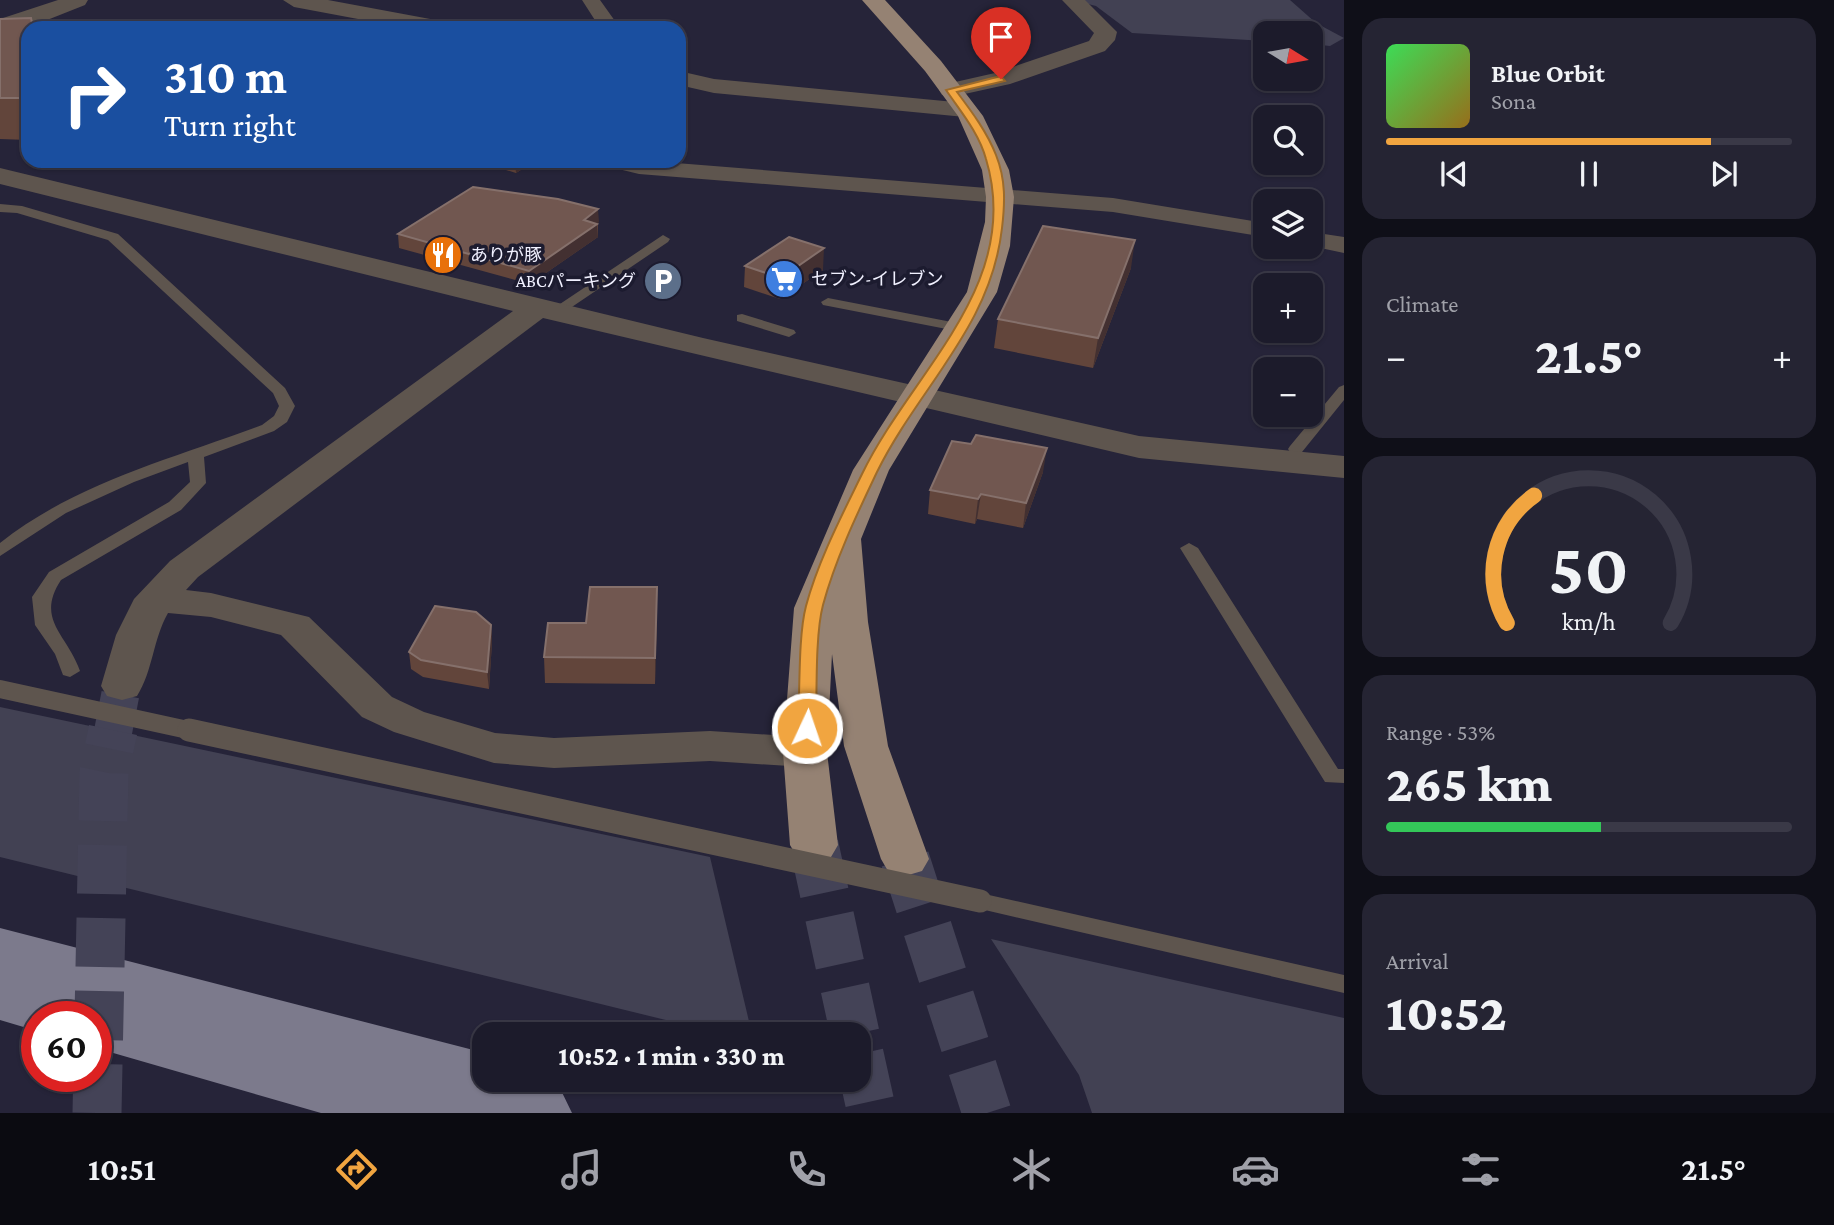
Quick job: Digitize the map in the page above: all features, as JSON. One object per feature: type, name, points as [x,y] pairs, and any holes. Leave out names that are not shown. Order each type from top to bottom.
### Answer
[{"type":"main road","points":[[814,845],[805,752],[814,608],[830,562],[845,534],[871,470],[982,292],[992,262],[1000,195],[992,157],[958,100],[873,0]]},
{"type":"main road","points":[[845,534],[848,622],[866,746],[905,859]]},
{"type":"street","points":[[24,21],[78,0]]},
{"type":"street","points":[[294,0],[404,21]]},
{"type":"street","points":[[591,0],[605,21]]},
{"type":"street","points":[[686,80],[713,86],[958,100],[1001,79],[1097,46],[1104,40],[1106,32],[1073,0]]},
{"type":"street","points":[[0,29],[21,22]]},
{"type":"street","points":[[0,29],[21,36]]},
{"type":"street","points":[[652,168],[1000,195],[1166,212],[1253,228]]},
{"type":"street","points":[[0,176],[546,310],[708,343],[916,398],[1139,447],[1344,467]]},
{"type":"street","points":[[1323,241],[1344,245]]},
{"type":"street","points":[[122,686],[131,642],[154,599],[184,569],[546,310]]},
{"type":"street","points":[[154,599],[211,605],[295,626],[377,707],[409,722],[494,748],[554,753],[710,746],[805,752]]},
{"type":"lane","points":[[0,208],[18,209],[113,237],[279,391],[287,405],[281,419],[268,428],[69,502],[24,529],[0,551]]},
{"type":"lane","points":[[546,310],[663,239]]},
{"type":"lane","points":[[828,302],[962,328]]},
{"type":"lane","points":[[742,318],[789,333]]},
{"type":"lane","points":[[1296,449],[1344,390]]},
{"type":"lane","points":[[69,671],[64,653],[44,625],[41,597],[55,576],[175,506],[198,483],[197,456]]},
{"type":"lane","points":[[1189,548],[1332,776],[1344,776]]},
{"type":"lane","points":[[0,689],[980,901],[1344,984]]},
{"type":"shaded area","points":[[1072,0],[1290,0],[1314,21],[1253,21],[1253,40],[1132,33],[1096,6]]},
{"type":"shaded area","points":[[1323,27],[1344,38],[1330,46],[1323,45]]},
{"type":"shaded area","points":[[0,707],[710,857],[749,1022],[674,1022],[0,857]]},
{"type":"shaded area","points":[[991,939],[1344,1018],[1344,1113],[1092,1113],[1079,1075]]},
{"type":"building","points":[[31,18],[32,21],[21,21],[21,98],[0,98],[0,19]]},
{"type":"building","points":[[473,187],[558,199],[598,209],[584,220],[597,224],[529,271],[398,234]]},
{"type":"building","points":[[1043,226],[1135,240],[1098,338],[998,319]]},
{"type":"building","points":[[789,237],[824,248],[781,278],[745,266]]},
{"type":"building","points":[[976,435],[1047,448],[1026,503],[981,494],[978,499],[930,490],[952,441],[971,444]]},
{"type":"building","points":[[590,587],[657,587],[655,658],[544,657],[548,623],[586,623]]},
{"type":"building","points":[[435,606],[476,612],[491,625],[487,672],[421,660],[409,652]]},
{"type":"taxiway","points":[[0,974],[508,1113]]},
{"type":"tunnel","points":[[113,732],[122,686]]},
{"type":"tunnel","points":[[97,1113],[104,773],[113,730]]},
{"type":"tunnel","points":[[814,845],[852,1022]]},
{"type":"tunnel","points":[[905,859],[987,1113]]},
{"type":"tunnel","points":[[867,1092],[872,1113]]},
{"type":"place","name":"ありが豚","points":[[443,255]]},
{"type":"place","name":"セブン-イレブン","points":[[784,279]]},
{"type":"place","name":"ABCパーキング","points":[[663,281]]},
{"type":"route","points":[[807,728],[814,608],[830,562],[845,534],[871,470],[962,328],[982,292],[992,262],[1000,195],[992,157],[980,131],[951,90],[1001,79]]}]
